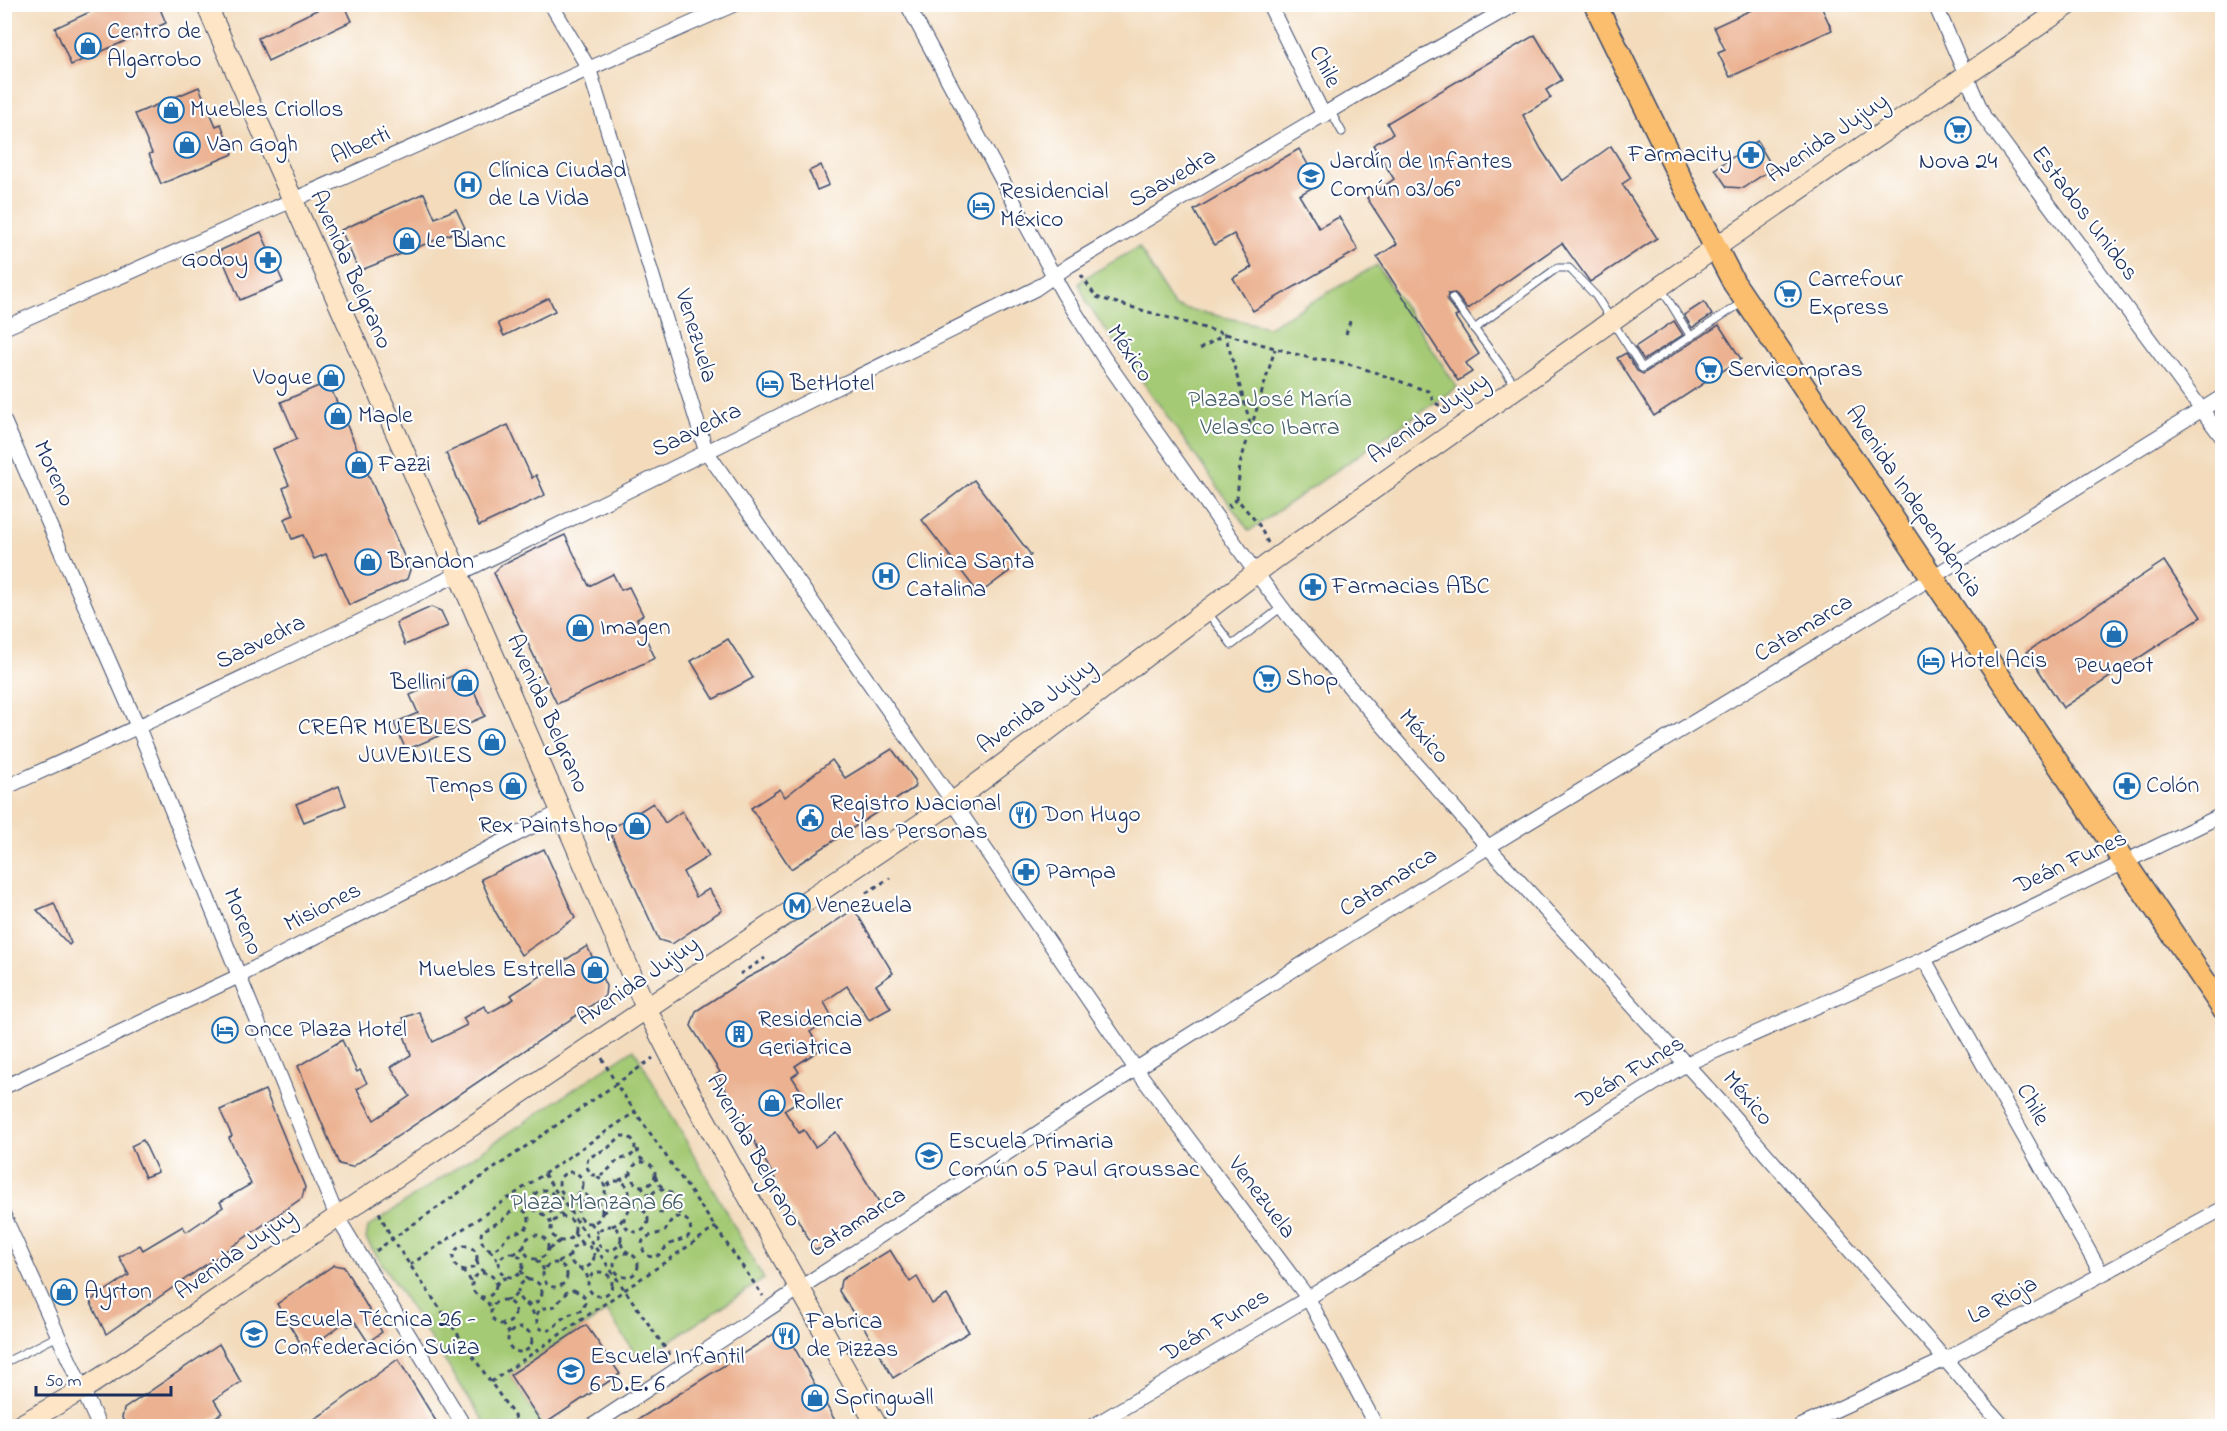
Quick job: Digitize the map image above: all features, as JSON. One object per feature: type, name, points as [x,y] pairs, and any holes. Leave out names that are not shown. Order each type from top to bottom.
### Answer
[{"type":"main road","name":"Avenida Belgrano","points":[[206,4],[458,573],[646,1008],[877,1426]]},
{"type":"main road","name":"Avenida Independencia","points":[[1595,4],[1716,247],[1746,300],[1931,578],[2223,1007]]},
{"type":"main road","name":"Avenida Jujuy","points":[[19,1426],[82,1390],[953,802],[1276,558],[1716,247],[2070,4]]},
{"type":"street","name":"Venezuela","points":[[551,4],[589,69],[706,452],[953,802],[1136,1069],[1308,1298],[1376,1426]]},
{"type":"street","name":"Alberti","points":[[4,328],[735,4]]},
{"type":"street","name":"México","points":[[907,4],[1054,276],[1111,368],[1282,607],[1488,847],[1686,1064],[2003,1426]]},
{"type":"street","name":"Chile","points":[[1269,4],[1327,114]]},
{"type":"street","name":"Saavedra","points":[[4,788],[138,727],[458,573],[1035,289],[1070,265],[1515,4]]},
{"type":"street","name":"Estados Unidos","points":[[1935,4],[1984,117],[2223,437]]},
{"type":"street","name":"Catamarca","points":[[592,1426],[800,1287],[1136,1069],[1488,847],[1931,578],[2223,397]]},
{"type":"street","name":"Moreno","points":[[4,420],[138,727],[337,1217],[464,1426]]},
{"type":"street","name":"Misiones","points":[[4,1087],[239,976],[562,811]]},
{"type":"street","name":"Deán Funes","points":[[1093,1426],[1308,1298],[1686,1064],[1924,959],[2223,815]]},
{"type":"street","name":"Chile","points":[[1924,959],[2100,1273]]},
{"type":"street","name":"La Rioja","points":[[1802,1426],[1944,1360],[2100,1273],[2223,1209]]},
{"type":"street","points":[[4,1216],[99,1426]]},
{"type":"lane","points":[[1327,114],[1342,132]]},
{"type":"lane","points":[[1474,329],[1557,268],[1569,268],[1589,289],[1642,368],[1746,300]]},
{"type":"lane","points":[[1661,286],[1691,337]]},
{"type":"lane","points":[[1452,298],[1518,388]]},
{"type":"lane","points":[[1207,610],[1232,645],[1282,607]]},
{"type":"lane","points":[[4,1363],[58,1336]]},
{"type":"path","points":[[1070,265],[1084,278],[1096,297],[1313,360],[1325,359],[1428,391],[1434,404],[1472,420]]},
{"type":"path","points":[[1346,333],[1351,318]]},
{"type":"path","points":[[1200,349],[1225,334]]},
{"type":"path","points":[[1225,334],[1251,426]]},
{"type":"path","points":[[1275,348],[1240,464],[1238,499],[1259,525],[1276,558]]},
{"type":"path","points":[[866,892],[890,878]]},
{"type":"path","points":[[740,974],[765,958]]},
{"type":"path","points":[[594,1043],[616,1084],[771,1307]]},
{"type":"path","points":[[392,1239],[667,1049]]},
{"type":"path","points":[[410,1265],[635,1112]]},
{"type":"path","points":[[615,1204],[606,1197],[603,1181],[589,1173],[586,1166],[591,1155],[608,1148],[621,1136],[628,1137],[635,1145],[639,1157],[653,1168],[659,1184],[674,1199],[677,1211],[687,1220],[691,1230],[688,1237],[669,1245],[659,1257],[651,1258],[645,1254],[640,1236],[627,1228],[625,1217]]},
{"type":"path","points":[[596,1176],[603,1175],[617,1161],[629,1158],[635,1152],[635,1145]]},
{"type":"path","points":[[606,1190],[610,1183],[626,1178],[640,1163],[647,1163]]},
{"type":"path","points":[[632,1171],[632,1179],[648,1192],[654,1209],[660,1213]]},
{"type":"path","points":[[580,1217],[575,1201],[561,1190],[559,1181],[567,1173],[578,1175],[583,1192],[600,1205],[601,1214]]},
{"type":"path","points":[[641,1186],[651,1182],[654,1173]]},
{"type":"path","points":[[544,1174],[593,1249],[616,1274],[680,1368]]},
{"type":"path","points":[[617,1181],[627,1187],[628,1196],[637,1208],[644,1211],[648,1221]]},
{"type":"path","points":[[569,1196],[579,1192],[582,1185]]},
{"type":"path","points":[[561,1190],[555,1194],[544,1191],[534,1196],[533,1207],[549,1219],[552,1234],[561,1241]]},
{"type":"path","points":[[651,1201],[656,1192],[667,1191]]},
{"type":"path","points":[[370,1194],[392,1239],[521,1426]]},
{"type":"path","points":[[555,1194],[555,1204],[559,1213],[574,1221]]},
{"type":"path","points":[[588,1222],[596,1221],[607,1208],[622,1203],[628,1196]]},
{"type":"path","points":[[579,1209],[583,1201],[591,1199]]},
{"type":"path","points":[[634,1232],[645,1228],[652,1216],[671,1209],[674,1199]]},
{"type":"path","points":[[542,1214],[549,1213],[555,1204]]},
{"type":"path","points":[[598,1235],[603,1228],[620,1223],[629,1210],[637,1208]]},
{"type":"path","points":[[509,1277],[502,1273],[495,1255],[481,1242],[482,1231],[501,1221],[511,1211],[518,1209],[525,1212],[529,1218],[528,1225],[531,1231],[546,1241],[547,1250]]},
{"type":"path","points":[[574,1221],[580,1217]]},
{"type":"path","points":[[580,1217],[595,1227],[600,1244],[614,1254],[616,1274]]},
{"type":"path","points":[[552,1226],[556,1220],[565,1218]]},
{"type":"path","points":[[642,1243],[647,1237],[664,1231],[676,1218],[687,1220]]},
{"type":"path","points":[[574,1221],[574,1233],[583,1245],[593,1249]]},
{"type":"path","points":[[486,1248],[497,1248],[510,1234],[523,1230],[528,1225]]},
{"type":"path","points":[[610,1226],[617,1229],[623,1249],[631,1254],[638,1263],[635,1273],[624,1277],[616,1274]]},
{"type":"path","points":[[491,1382],[716,1227]]},
{"type":"path","points":[[534,1259],[542,1258],[553,1244],[568,1240],[574,1233]]},
{"type":"path","points":[[499,1266],[504,1256],[520,1251],[529,1238],[537,1236]]},
{"type":"path","points":[[608,1249],[618,1246],[621,1239]]},
{"type":"path","points":[[525,1244],[525,1252],[541,1264],[547,1282],[554,1286]]},
{"type":"path","points":[[593,1249],[600,1244]]},
{"type":"path","points":[[544,1271],[549,1265],[566,1259],[575,1247],[583,1245]]},
{"type":"path","points":[[495,1287],[494,1279],[479,1269],[472,1250],[462,1247],[454,1255],[454,1263],[468,1276],[478,1296],[488,1303],[495,1320],[508,1331],[512,1347],[519,1351],[526,1350],[532,1341],[530,1334],[516,1324],[513,1306],[504,1301]]},
{"type":"path","points":[[593,1249],[595,1268],[609,1278]]},
{"type":"path","points":[[571,1253],[571,1261],[586,1273],[591,1292],[601,1295],[610,1289],[609,1278]]},
{"type":"path","points":[[512,1254],[521,1259],[521,1270],[525,1279],[537,1284],[541,1294]]},
{"type":"path","points":[[616,1261],[623,1254],[631,1254]]},
{"type":"path","points":[[459,1269],[470,1269],[476,1260]]},
{"type":"path","points":[[580,1268],[587,1267],[593,1261]]},
{"type":"path","points":[[524,1303],[535,1303],[547,1287],[566,1282],[565,1269],[556,1263]]},
{"type":"path","points":[[478,1296],[489,1296],[500,1280],[516,1276],[521,1270]]},
{"type":"path","points":[[588,1281],[593,1274],[600,1272]]},
{"type":"path","points":[[472,1286],[477,1276],[488,1274]]},
{"type":"path","points":[[609,1278],[616,1274]]},
{"type":"path","points":[[492,1311],[496,1303],[513,1298],[523,1283],[530,1281]]},
{"type":"path","points":[[518,1289],[519,1297],[532,1310],[536,1320],[542,1329],[549,1330],[563,1318],[579,1312],[584,1306],[585,1299],[581,1293],[572,1289],[555,1306],[540,1310],[536,1320]]},
{"type":"path","points":[[501,1324],[508,1323],[514,1316]]},
{"type":"path","points":[[509,1336],[513,1330],[525,1329]]},
{"type":"green space","name":"Plaza José María Velasco Ibarra","points":[[1139,247],[1174,306],[1268,327],[1377,265],[1457,387],[1249,531],[1088,305],[1079,284],[1084,278]]},
{"type":"green space","name":"Plaza Manzana 66","points":[[634,1049],[764,1279],[640,1361],[607,1311],[510,1375],[543,1425],[487,1426],[366,1239],[368,1227]]},
{"type":"building","name":"Centro de Algarrobo","points":[[107,4],[158,4],[166,23],[71,65],[55,28]]},
{"type":"building","points":[[329,4],[344,4],[352,21],[268,61],[258,38]]},
{"type":"building","points":[[1764,4],[1820,4],[1832,30],[1730,77],[1718,53],[1725,50],[1714,27]]},
{"type":"building","points":[[1535,35],[1562,80],[1546,90],[1551,98],[1523,115],[1541,149],[1562,181],[1611,146],[1631,178],[1622,184],[1657,238],[1590,282],[1562,243],[1467,309],[1455,293],[1448,294],[1447,301],[1458,315],[1455,317],[1479,354],[1466,363],[1472,372],[1458,381],[1377,257],[1397,244],[1367,198],[1394,179],[1373,145],[1393,134],[1387,123]]},
{"type":"building","points":[[199,87],[216,126],[221,124],[233,154],[161,184],[149,154],[152,153],[135,114]]},
{"type":"building","name":"Farmacity","points":[[1757,141],[1773,168],[1743,188],[1727,187],[1715,169]]},
{"type":"building","points":[[1299,149],[1319,184],[1299,195],[1319,228],[1339,217],[1358,250],[1253,311],[1233,278],[1252,267],[1234,234],[1214,245],[1194,210]]},
{"type":"building","points":[[821,165],[829,185],[817,190],[809,171]]},
{"type":"building","points":[[424,193],[435,218],[456,209],[465,228],[359,271],[341,230]]},
{"type":"building","points":[[261,232],[283,282],[240,300],[219,251]]},
{"type":"building","points":[[549,298],[555,311],[504,336],[498,323]]},
{"type":"building","points":[[1704,302],[1712,315],[1692,328],[1684,315]]},
{"type":"building","points":[[1674,321],[1683,335],[1644,360],[1635,347]]},
{"type":"building","points":[[1719,325],[1741,359],[1654,416],[1617,358],[1626,353],[1637,371],[1643,374]]},
{"type":"building","points":[[328,382],[410,570],[407,579],[349,605],[326,554],[314,559],[303,535],[292,539],[284,519],[294,515],[283,488],[289,485],[273,449],[297,439],[281,402]]},
{"type":"building","points":[[508,425],[532,478],[536,475],[545,495],[479,526],[446,453]]},
{"type":"building","points":[[974,480],[1031,555],[979,594],[922,520]]},
{"type":"building","points":[[565,535],[589,586],[613,574],[621,590],[629,587],[643,615],[637,619],[655,658],[557,704],[494,573],[501,565]]},
{"type":"building","name":"Peugeot","points":[[2164,561],[2201,617],[2063,708],[2027,652]]},
{"type":"building","points":[[431,607],[441,611],[448,626],[405,645],[396,623]]},
{"type":"building","points":[[728,639],[753,678],[714,699],[691,661]]},
{"type":"building","points":[[465,670],[485,716],[406,750],[394,723],[418,713],[410,695]]},
{"type":"building","points":[[892,749],[915,780],[915,787],[791,869],[751,808],[780,789],[785,797],[832,760],[845,778]]},
{"type":"building","points":[[339,786],[346,805],[304,822],[296,804]]},
{"type":"building","points":[[653,803],[665,823],[682,811],[709,856],[683,872],[696,897],[709,889],[722,910],[672,944],[659,940],[609,830]]},
{"type":"building","points":[[544,849],[575,918],[521,955],[495,911],[481,879]]},
{"type":"building","points":[[54,903],[71,943],[69,945],[37,910]]},
{"type":"building","points":[[854,909],[893,973],[876,985],[891,1008],[869,1020],[847,986],[824,1002],[832,1017],[810,1032],[821,1049],[795,1066],[799,1072],[792,1077],[805,1097],[784,1110],[799,1133],[804,1130],[815,1147],[836,1132],[884,1210],[822,1249],[814,1249],[717,1074],[720,1072],[691,1026],[696,1011],[768,967]]},
{"type":"building","points":[[587,946],[606,986],[605,996],[352,1167],[339,1164],[298,1066],[342,1040],[357,1072],[360,1070],[367,1083],[357,1089],[374,1120],[410,1096],[391,1067],[411,1055],[400,1024],[405,1022],[403,1018],[419,1012],[433,1042],[467,1025],[463,1018],[484,1006],[489,1013],[514,999],[511,995]]},
{"type":"building","points":[[265,1090],[305,1187],[302,1198],[106,1334],[90,1301],[129,1275],[119,1257],[140,1245],[143,1250],[183,1226],[186,1232],[223,1207],[220,1202],[251,1184],[229,1138],[232,1136],[220,1110]]},
{"type":"building","points":[[143,1140],[158,1172],[145,1177],[131,1146]]},
{"type":"building","points":[[890,1250],[910,1282],[917,1277],[932,1304],[947,1295],[969,1332],[893,1378],[857,1315],[855,1316],[839,1291],[841,1280]]},
{"type":"building","points":[[334,1265],[344,1267],[382,1332],[368,1342],[355,1322],[348,1326],[345,1322],[305,1351],[277,1304]]},
{"type":"building","name":"Escuela Infantil 6 D.E. 6","points":[[586,1325],[620,1374],[543,1425],[510,1375]]},
{"type":"building","points":[[777,1332],[784,1332],[790,1340],[838,1426],[628,1426]]},
{"type":"building","points":[[219,1344],[241,1382],[214,1400],[222,1413],[201,1426],[126,1426],[122,1418],[124,1409]]},
{"type":"building","points":[[398,1359],[439,1426],[304,1426],[324,1413]]},
{"type":"place","name":"Centro de Algarrobo","points":[[88,46]]},
{"type":"place","name":"Muebles Criollos","points":[[171,110]]},
{"type":"place","name":"Nova 24","points":[[1958,130]]},
{"type":"place","name":"Van Gogh","points":[[187,145]]},
{"type":"place","name":"Farmacity","points":[[1751,155]]},
{"type":"place","name":"Jardín de Infantes Común 03/06°","points":[[1311,176]]},
{"type":"place","name":"Clínica Ciudad de La Vida","points":[[468,185]]},
{"type":"place","name":"Residencial México","points":[[981,206]]},
{"type":"place","name":"Le Blanc","points":[[407,241]]},
{"type":"place","name":"Godoy","points":[[268,260]]},
{"type":"place","name":"Carrefour Express","points":[[1788,294]]},
{"type":"place","name":"Servicompras","points":[[1709,370]]},
{"type":"place","name":"Vogue","points":[[331,378]]},
{"type":"place","name":"BetHotel","points":[[770,384]]},
{"type":"place","name":"Maple","points":[[338,416]]},
{"type":"place","name":"Fazzi","points":[[359,465]]},
{"type":"place","name":"Brandon","points":[[368,562]]},
{"type":"place","name":"Clinica Santa Catalina","points":[[886,576]]},
{"type":"place","name":"Farmacias ABC","points":[[1313,587]]},
{"type":"place","name":"Imagen","points":[[580,628]]},
{"type":"place","name":"Peugeot","points":[[2114,634]]},
{"type":"place","name":"Hotel Acis","points":[[1931,661]]},
{"type":"place","name":"Shop","points":[[1267,679]]},
{"type":"place","name":"Bellini","points":[[465,683]]},
{"type":"place","name":"CREAR MUEBLES JUVENILES","points":[[492,742]]},
{"type":"place","name":"Temps","points":[[513,786]]},
{"type":"place","name":"Colón","points":[[2127,786]]},
{"type":"place","name":"Don Hugo","points":[[1023,815]]},
{"type":"place","name":"Registro Nacional de las Personas","points":[[810,818]]},
{"type":"place","name":"Rex Paintshop","points":[[637,826]]},
{"type":"place","name":"Pampa","points":[[1026,872]]},
{"type":"place","name":"Venezuela","points":[[797,906]]},
{"type":"place","name":"Muebles Estrella","points":[[595,970]]},
{"type":"place","name":"Once Plaza Hotel","points":[[225,1030]]},
{"type":"place","name":"Residencia Geriatrica","points":[[739,1034]]},
{"type":"place","name":"Roller","points":[[772,1103]]},
{"type":"place","name":"Escuela Primaria Común 05 Paul Groussac","points":[[929,1156]]},
{"type":"place","name":"Ayrton","points":[[64,1292]]},
{"type":"place","name":"Escuela Técnica 26 - Confederación Suiza","points":[[254,1334]]},
{"type":"place","name":"Fabrica de Pizzas","points":[[786,1336]]},
{"type":"place","name":"Escuela Infantil 6 D.E. 6","points":[[571,1371]]},
{"type":"place","name":"Springwall","points":[[815,1398]]}]
